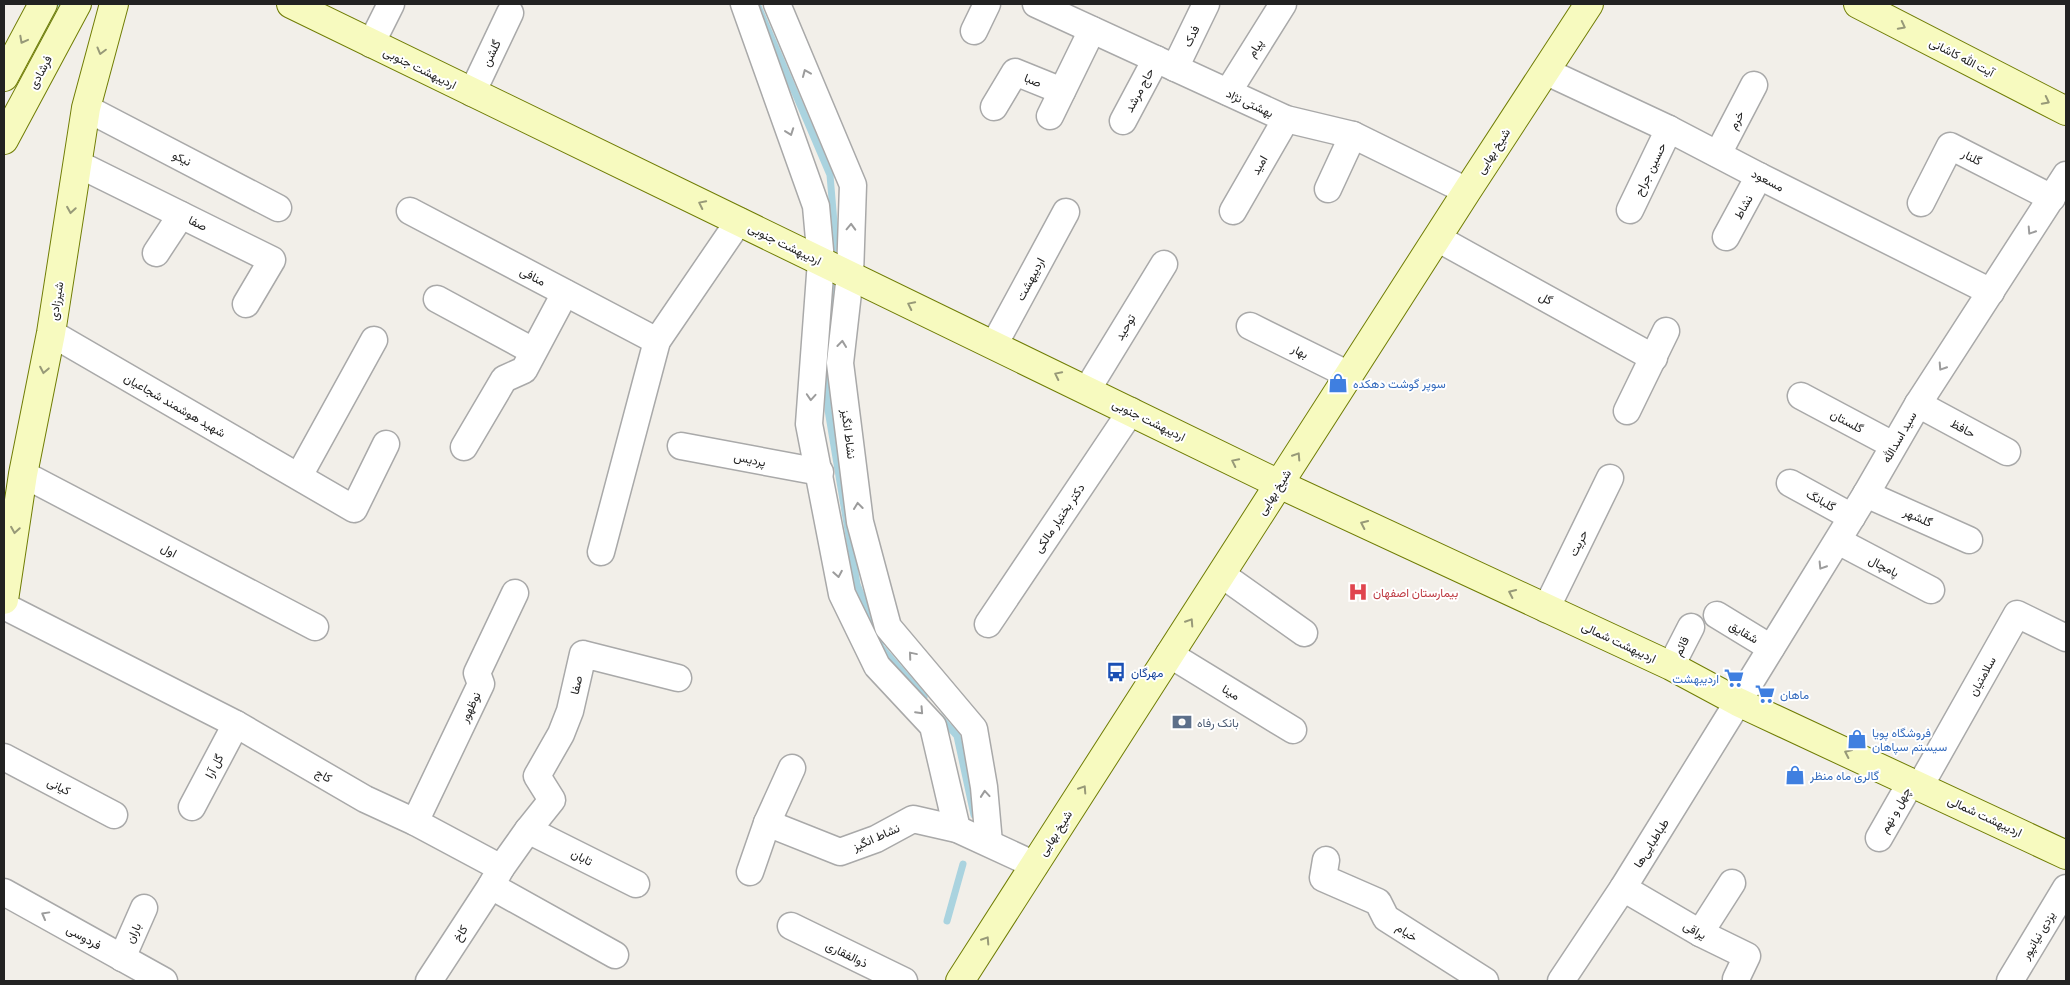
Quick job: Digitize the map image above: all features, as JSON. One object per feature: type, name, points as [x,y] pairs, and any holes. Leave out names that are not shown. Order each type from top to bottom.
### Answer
[{"type":"street","points":[[4,77],[43,4]]},
{"type":"street","name":"فرشادی","points":[[4,140],[77,4]]},
{"type":"street","name":"شیرزادی","points":[[4,600],[23,474],[51,333],[86,108],[114,4]]},
{"type":"street","name":"اردیبهشت جنوبی","points":[[291,4],[1279,484]]},
{"type":"street","points":[[371,44],[391,4]]},
{"type":"street","points":[[744,4],[816,206],[821,261],[809,424],[820,472],[842,594],[877,666],[933,726],[957,829]]},
{"type":"street","name":"نشاط انگیز","points":[[777,4],[852,185],[850,275],[840,363],[860,522],[888,628],[974,729],[984,787],[989,843]]},
{"type":"street","points":[[974,31],[986,4]]},
{"type":"street","name":"بهشتی نژاد","points":[[1036,4],[1286,119],[1354,135],[1467,191]]},
{"type":"street","name":"فدک","points":[[1165,64],[1206,4]]},
{"type":"street","name":"پیام","points":[[1228,92],[1283,4]]},
{"type":"street","name":"شیخ بهایی","points":[[960,981],[1467,191],[1590,4]]},
{"type":"street","name":"آیت الله کاشانی","points":[[1858,4],[2066,111]]},
{"type":"street","name":"گلشن","points":[[472,93],[510,13]]},
{"type":"street","points":[[1050,116],[1092,30]]},
{"type":"street","name":"حاج مرشد","points":[[1123,121],[1165,64]]},
{"type":"street","name":"مسعود","points":[[1545,71],[1669,129],[1991,292]]},
{"type":"street","name":"صبا","points":[[994,107],[1015,72],[1062,91]]},
{"type":"street","name":"خرم","points":[[1718,154],[1754,85]]},
{"type":"street","name":"نیکو","points":[[86,108],[278,208]]},
{"type":"street","name":"امید","points":[[1233,211],[1286,119]]},
{"type":"street","name":"حسین جراح","points":[[1630,210],[1669,129]]},
{"type":"street","points":[[1328,190],[1354,135]]},
{"type":"street","name":"گلنار","points":[[1921,203],[1950,146],[2052,198]]},
{"type":"street","name":"صفا","points":[[78,164],[272,260],[246,304]]},
{"type":"street","name":"سید اسدالله","points":[[1738,702],[1838,541],[1918,404],[2066,175]]},
{"type":"street","name":"نشاط","points":[[1726,238],[1759,176]]},
{"type":"street","name":"منافی","points":[[410,211],[657,341]]},
{"type":"street","name":"اردیبهشت","points":[[994,345],[1066,212]]},
{"type":"street","points":[[156,254],[181,215]]},
{"type":"street","points":[[601,552],[657,341],[739,221]]},
{"type":"street","name":"گل","points":[[1437,238],[1654,358]]},
{"type":"street","name":"توحید","points":[[1087,390],[1164,264]]},
{"type":"street","points":[[464,447],[504,380],[524,370],[565,293]]},
{"type":"street","points":[[437,299],[533,351]]},
{"type":"street","name":"بهار","points":[[1250,326],[1349,375]]},
{"type":"street","points":[[1627,411],[1666,331]]},
{"type":"street","name":"شهید هوشمند شجاعیان","points":[[51,333],[354,509],[386,444]]},
{"type":"street","points":[[299,476],[374,340]]},
{"type":"street","name":"گلستان","points":[[1801,396],[1893,445]]},
{"type":"street","name":"حافظ","points":[[1918,404],[2007,452]]},
{"type":"street","name":"دکتر بختیار مالکی","points":[[988,624],[1131,411]]},
{"type":"street","name":"پردیس","points":[[681,446],[820,472]]},
{"type":"street","name":"اول","points":[[23,474],[315,627]]},
{"type":"street","name":"حریت","points":[[1546,609],[1610,478]]},
{"type":"street","name":"گلبانگ","points":[[1790,483],[1852,517]]},
{"type":"street","name":"اردیبهشت شمالی","points":[[1279,484],[1671,666],[1738,702],[2066,855]]},
{"type":"street","name":"گلشهر","points":[[1866,494],[1969,540]]},
{"type":"street","name":"پامچال","points":[[1838,541],[1931,590]]},
{"type":"street","points":[[1221,574],[1304,632]]},
{"type":"street","name":"نوظهور","points":[[415,822],[481,684],[477,673],[515,593]]},
{"type":"street","name":"کاج","points":[[4,606],[236,724],[365,799],[415,822],[615,956]]},
{"type":"street","name":"سلامتیان","points":[[1915,784],[2017,614],[2066,638]]},
{"type":"street","name":"شقایق","points":[[1717,615],[1771,648]]},
{"type":"street","name":"قائم","points":[[1671,666],[1691,627]]},
{"type":"street","name":"صفا","points":[[552,800],[538,776],[561,734],[570,711],[583,654],[678,678]]},
{"type":"street","name":"مینا","points":[[1169,654],[1293,730]]},
{"type":"street","name":"طباطبایی‌ها","points":[[1564,980],[1738,702]]},
{"type":"street","name":"گل آرا","points":[[192,807],[236,724]]},
{"type":"street","name":"کیانی","points":[[4,757],[114,815]]},
{"type":"street","points":[[750,872],[768,823],[792,768]]},
{"type":"street","name":"چهل و نهم","points":[[1880,838],[1915,784]]},
{"type":"street","name":"کاخ","points":[[429,981],[496,877],[528,830],[552,800]]},
{"type":"street","name":"نشاط انگیز","points":[[768,823],[840,852],[876,839],[913,819],[957,829],[1034,865]]},
{"type":"street","name":"تابان","points":[[528,830],[636,884]]},
{"type":"street","name":"خیام","points":[[1326,860],[1323,878],[1378,902],[1386,918],[1484,981]]},
{"type":"street","points":[[1700,933],[1732,883]]},
{"type":"street","name":"یراقی","points":[[1623,888],[1700,933],[1747,956],[1736,979]]},
{"type":"street","name":"یزدی نیانپور","points":[[2010,981],[2066,888]]},
{"type":"street","name":"فردوسی","points":[[4,892],[164,981]]},
{"type":"street","name":"باران","points":[[122,958],[144,908]]},
{"type":"street","name":"ذوالفقاری","points":[[791,926],[904,981]]},
{"type":"waterway","points":[[37,50],[61,4]]},
{"type":"waterway","points":[[757,4],[830,175],[834,223],[833,257]]},
{"type":"waterway","points":[[830,340],[832,286]]},
{"type":"waterway","points":[[829,371],[828,410],[857,584],[881,647],[924,697]]},
{"type":"waterway","points":[[940,717],[957,736],[974,815]]},
{"type":"waterway","points":[[947,921],[963,864]]},
{"type":"place","name":"سوپر گوشت دهکده","points":[[1338,383]]},
{"type":"place","name":"بیمارستان اصفهان","points":[[1358,592]]},
{"type":"place","name":"مهرگان","points":[[1116,672]]},
{"type":"place","name":"اردیبهشت","points":[[1734,678]]},
{"type":"place","name":"ماهان","points":[[1765,694]]},
{"type":"place","name":"بانک رفاه","points":[[1182,722]]},
{"type":"place","name":"فروشگاه پویا سیستم سپاهان","points":[[1857,739]]},
{"type":"place","name":"گالری ماه منظر","points":[[1795,775]]}]
